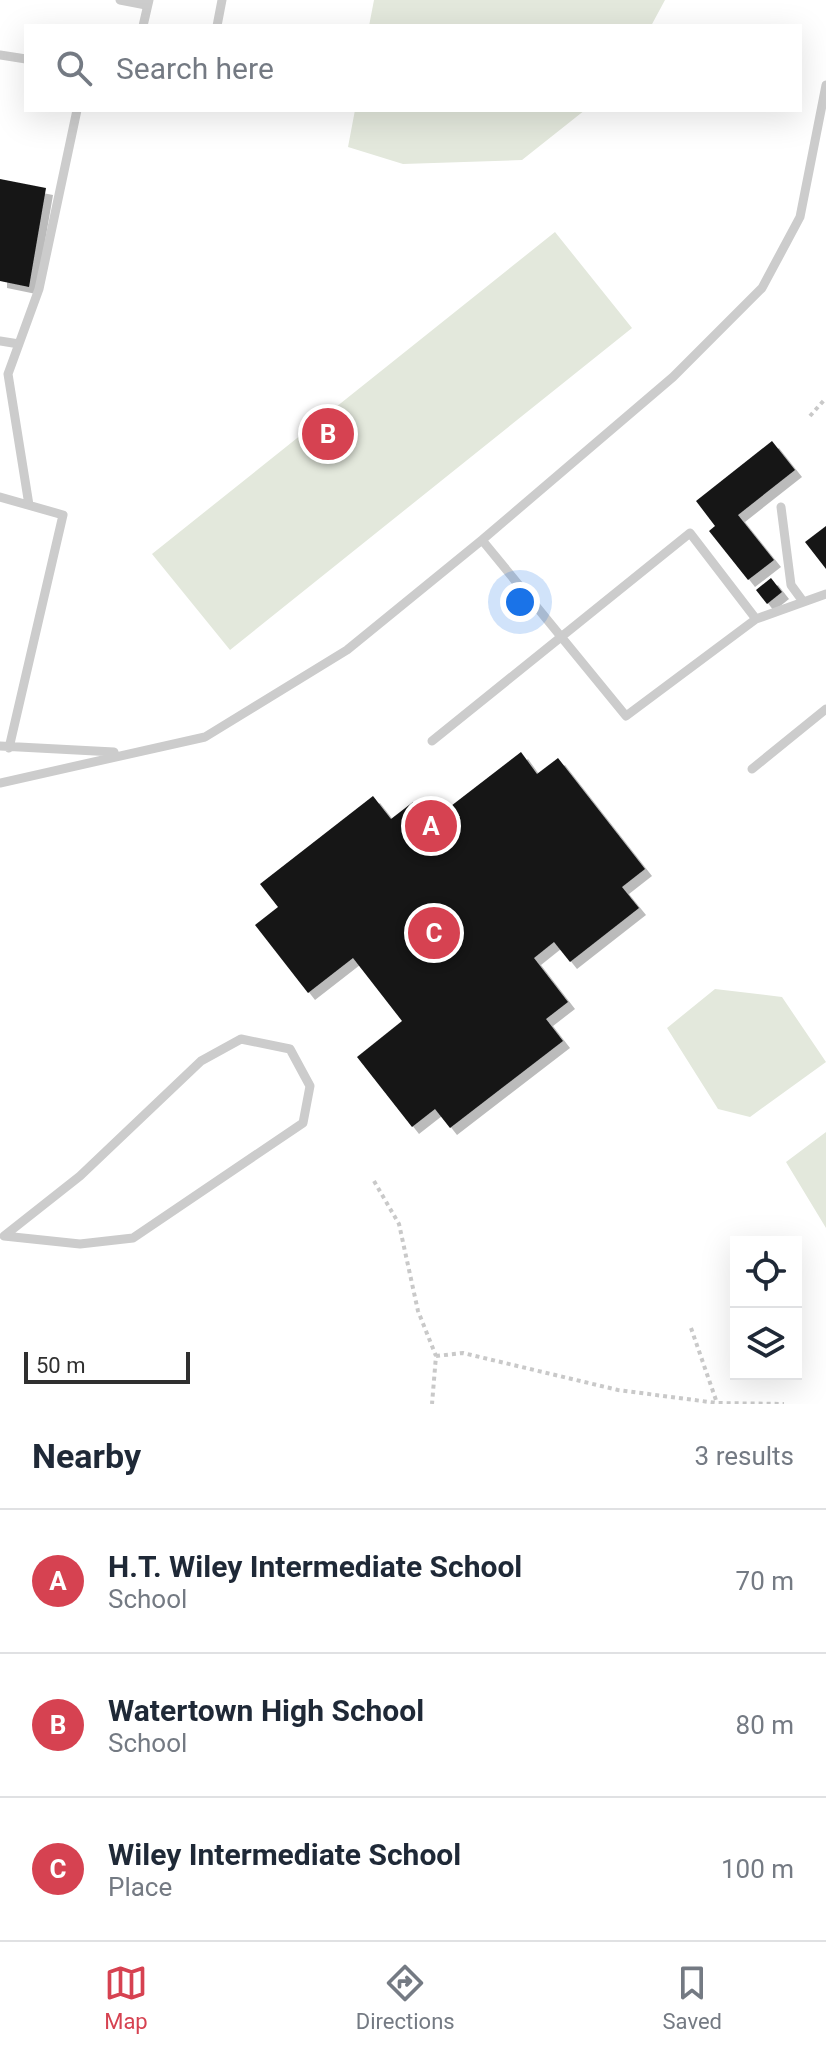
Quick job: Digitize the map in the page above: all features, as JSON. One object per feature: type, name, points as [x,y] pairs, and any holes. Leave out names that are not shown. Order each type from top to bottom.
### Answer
[{"type":"lane","points":[[120,0],[148,2],[143,24]]},
{"type":"lane","points":[[217,24],[222,0]]},
{"type":"lane","points":[[0,55],[24,59]]},
{"type":"lane","points":[[0,783],[205,737],[347,650],[482,540],[673,377],[762,288],[800,217],[826,85]]},
{"type":"lane","points":[[29,505],[8,374],[39,289],[77,112]]},
{"type":"lane","points":[[0,341],[19,344]]},
{"type":"lane","points":[[0,497],[63,515],[4,747],[125,753]]},
{"type":"lane","points":[[781,507],[791,585],[802,600]]},
{"type":"lane","points":[[432,741],[690,533],[756,619]]},
{"type":"lane","points":[[482,540],[626,716],[756,619],[802,600],[826,594]]},
{"type":"lane","points":[[752,769],[826,709]]},
{"type":"lane","points":[[241,1039],[290,1049],[310,1086],[303,1123],[133,1238],[80,1244],[2,1236],[80,1176],[201,1061],[241,1039]]},
{"type":"path","points":[[810,416],[826,398]]},
{"type":"path","points":[[374,1181],[399,1224],[418,1311],[436,1356],[432,1404]]},
{"type":"path","points":[[691,1328],[717,1403]]},
{"type":"path","points":[[436,1356],[463,1353],[618,1390],[717,1403],[784,1404]]},
{"type":"shaded area","points":[[374,0],[665,0],[652,24],[369,24]]},
{"type":"shaded area","points":[[355,112],[582,112],[522,160],[403,164],[348,147]]},
{"type":"shaded area","points":[[555,232],[632,328],[230,650],[152,554]]},
{"type":"shaded area","points":[[715,989],[782,997],[826,1062],[750,1117],[718,1109],[667,1028]]},
{"type":"shaded area","points":[[826,1132],[826,1228],[786,1162]]},
{"type":"building","points":[[0,179],[46,188],[29,287],[0,281]]},
{"type":"building","points":[[772,441],[795,470],[738,515],[774,560],[748,580],[709,531],[715,526],[696,501]]},
{"type":"building","points":[[826,526],[826,569],[805,542]]},
{"type":"building","points":[[771,578],[782,592],[767,604],[756,590]]},
{"type":"building","points":[[521,752],[537,774],[558,758],[645,869],[622,887],[639,908],[570,962],[554,942],[534,958],[568,1002],[546,1019],[563,1041],[450,1128],[435,1109],[412,1127],[357,1057],[402,1021],[353,958],[308,993],[255,925],[278,907],[260,884],[373,796],[391,819],[413,802],[438,834],[460,817],[451,806]]},
{"type":"place","name":"Watertown High School","points":[[328,434]]},
{"type":"place","name":"H.T. Wiley Intermediate School","points":[[431,826]]},
{"type":"place","name":"Wiley Intermediate School","points":[[434,933]]}]
